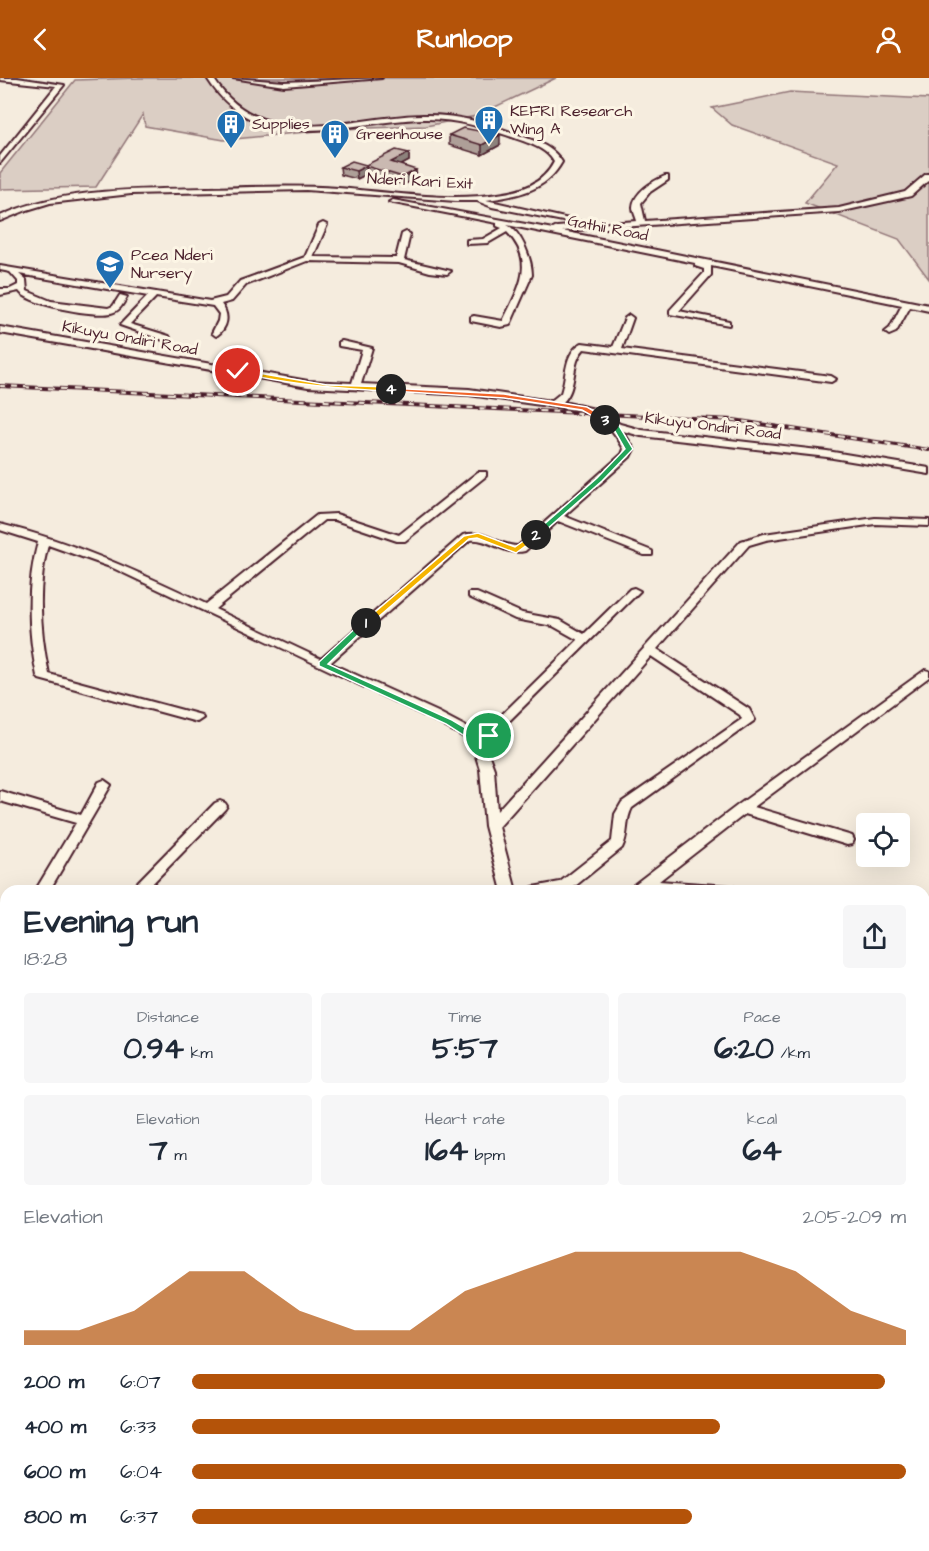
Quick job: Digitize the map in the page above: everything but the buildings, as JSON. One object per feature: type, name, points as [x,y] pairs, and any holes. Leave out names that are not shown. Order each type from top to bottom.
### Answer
[{"type":"street","points":[[0,78],[62,85],[0,161]]},
{"type":"street","name":"Nderi Kari Exit","points":[[0,219],[42,202],[78,196],[161,191],[320,188],[476,198],[510,194],[535,186],[555,172],[558,162],[546,149],[530,141],[488,126],[457,119],[410,117],[326,129],[269,123],[229,105],[216,90],[210,78]]},
{"type":"street","points":[[236,78],[284,84],[379,78]]},
{"type":"street","points":[[546,231],[595,225],[791,214],[849,208],[909,194],[929,176]]},
{"type":"street","points":[[641,222],[637,209],[638,202],[665,178]]},
{"type":"street","name":"Gathii Road","points":[[280,188],[379,200],[491,219],[929,308]]},
{"type":"street","points":[[476,198],[492,205],[595,225]]},
{"type":"street","points":[[474,319],[507,323],[526,283],[528,270],[517,238],[508,228],[491,219]]},
{"type":"street","points":[[308,259],[322,225]]},
{"type":"street","points":[[470,242],[485,241],[508,228]]},
{"type":"street","points":[[400,261],[406,234]]},
{"type":"street","points":[[685,258],[709,270],[673,312],[726,323]]},
{"type":"street","points":[[0,268],[154,295],[215,303],[229,299],[243,283],[283,266],[308,259],[400,261],[430,270],[447,271]]},
{"type":"street","points":[[14,270],[14,274],[22,279],[25,294],[30,297],[95,311],[116,308],[123,297]]},
{"type":"street","points":[[0,292],[12,291],[22,286]]},
{"type":"street","points":[[154,295],[136,310],[124,325],[166,338]]},
{"type":"street","points":[[215,303],[224,315],[222,325],[216,333]]},
{"type":"street","points":[[889,332],[893,330],[908,303]]},
{"type":"street","points":[[618,349],[629,318]]},
{"type":"street","name":"Kikuyu Ondiri Road","points":[[0,330],[289,382],[355,388],[469,392],[554,403],[584,408],[615,425],[641,433],[827,454],[929,471]]},
{"type":"street","points":[[342,344],[367,348],[355,388]]},
{"type":"street","points":[[554,403],[565,397],[570,370],[579,347],[618,349],[831,379]]},
{"type":"street","points":[[322,664],[467,537],[478,536],[518,550],[626,455],[629,449],[628,443],[615,425]]},
{"type":"street","points":[[209,609],[321,517],[336,517],[401,539],[482,474]]},
{"type":"street","points":[[557,517],[648,553]]},
{"type":"street","points":[[492,826],[745,543],[765,537],[875,521],[929,523]]},
{"type":"street","points":[[0,527],[117,566],[449,722],[471,735],[478,744],[487,769],[492,826],[507,885]]},
{"type":"street","points":[[44,541],[34,588],[43,676],[197,718]]},
{"type":"street","points":[[478,744],[492,733],[634,591]]},
{"type":"street","points":[[473,595],[519,616],[556,623],[585,639]]},
{"type":"street","points":[[566,885],[617,844],[621,838],[621,815],[627,806],[749,720],[745,712],[648,649]]},
{"type":"street","points":[[645,885],[743,808],[926,674]]},
{"type":"street","points":[[46,885],[104,785]]},
{"type":"street","points":[[0,796],[84,821]]},
{"type":"street","points":[[141,885],[165,858],[220,806]]},
{"type":"street","points":[[743,808],[847,840]]},
{"type":"shaded area","points":[[556,78],[476,116],[426,126],[338,129],[224,140],[145,126],[143,114],[96,187],[0,189],[0,173],[75,80]]},
{"type":"shaded area","points":[[790,92],[929,99],[929,279],[899,239],[805,203],[838,163],[732,125],[712,108]]},
{"type":"railway","points":[[0,386],[734,420],[929,450]]},
{"type":"place","name":"KEFRI Research Wing A","points":[[489,146]]},
{"type":"place","name":"Supplies","points":[[231,150]]},
{"type":"place","name":"Greenhouse","points":[[335,160]]},
{"type":"place","name":"Pcea Nderi Nursery","points":[[110,290]]},
{"type":"route","points":[[238,371],[289,382],[327,387],[469,392],[577,406],[592,411],[615,425],[628,443],[629,449],[626,455],[521,549],[513,550],[478,536],[467,537],[322,664],[449,722],[471,735],[478,744],[489,736]]}]
